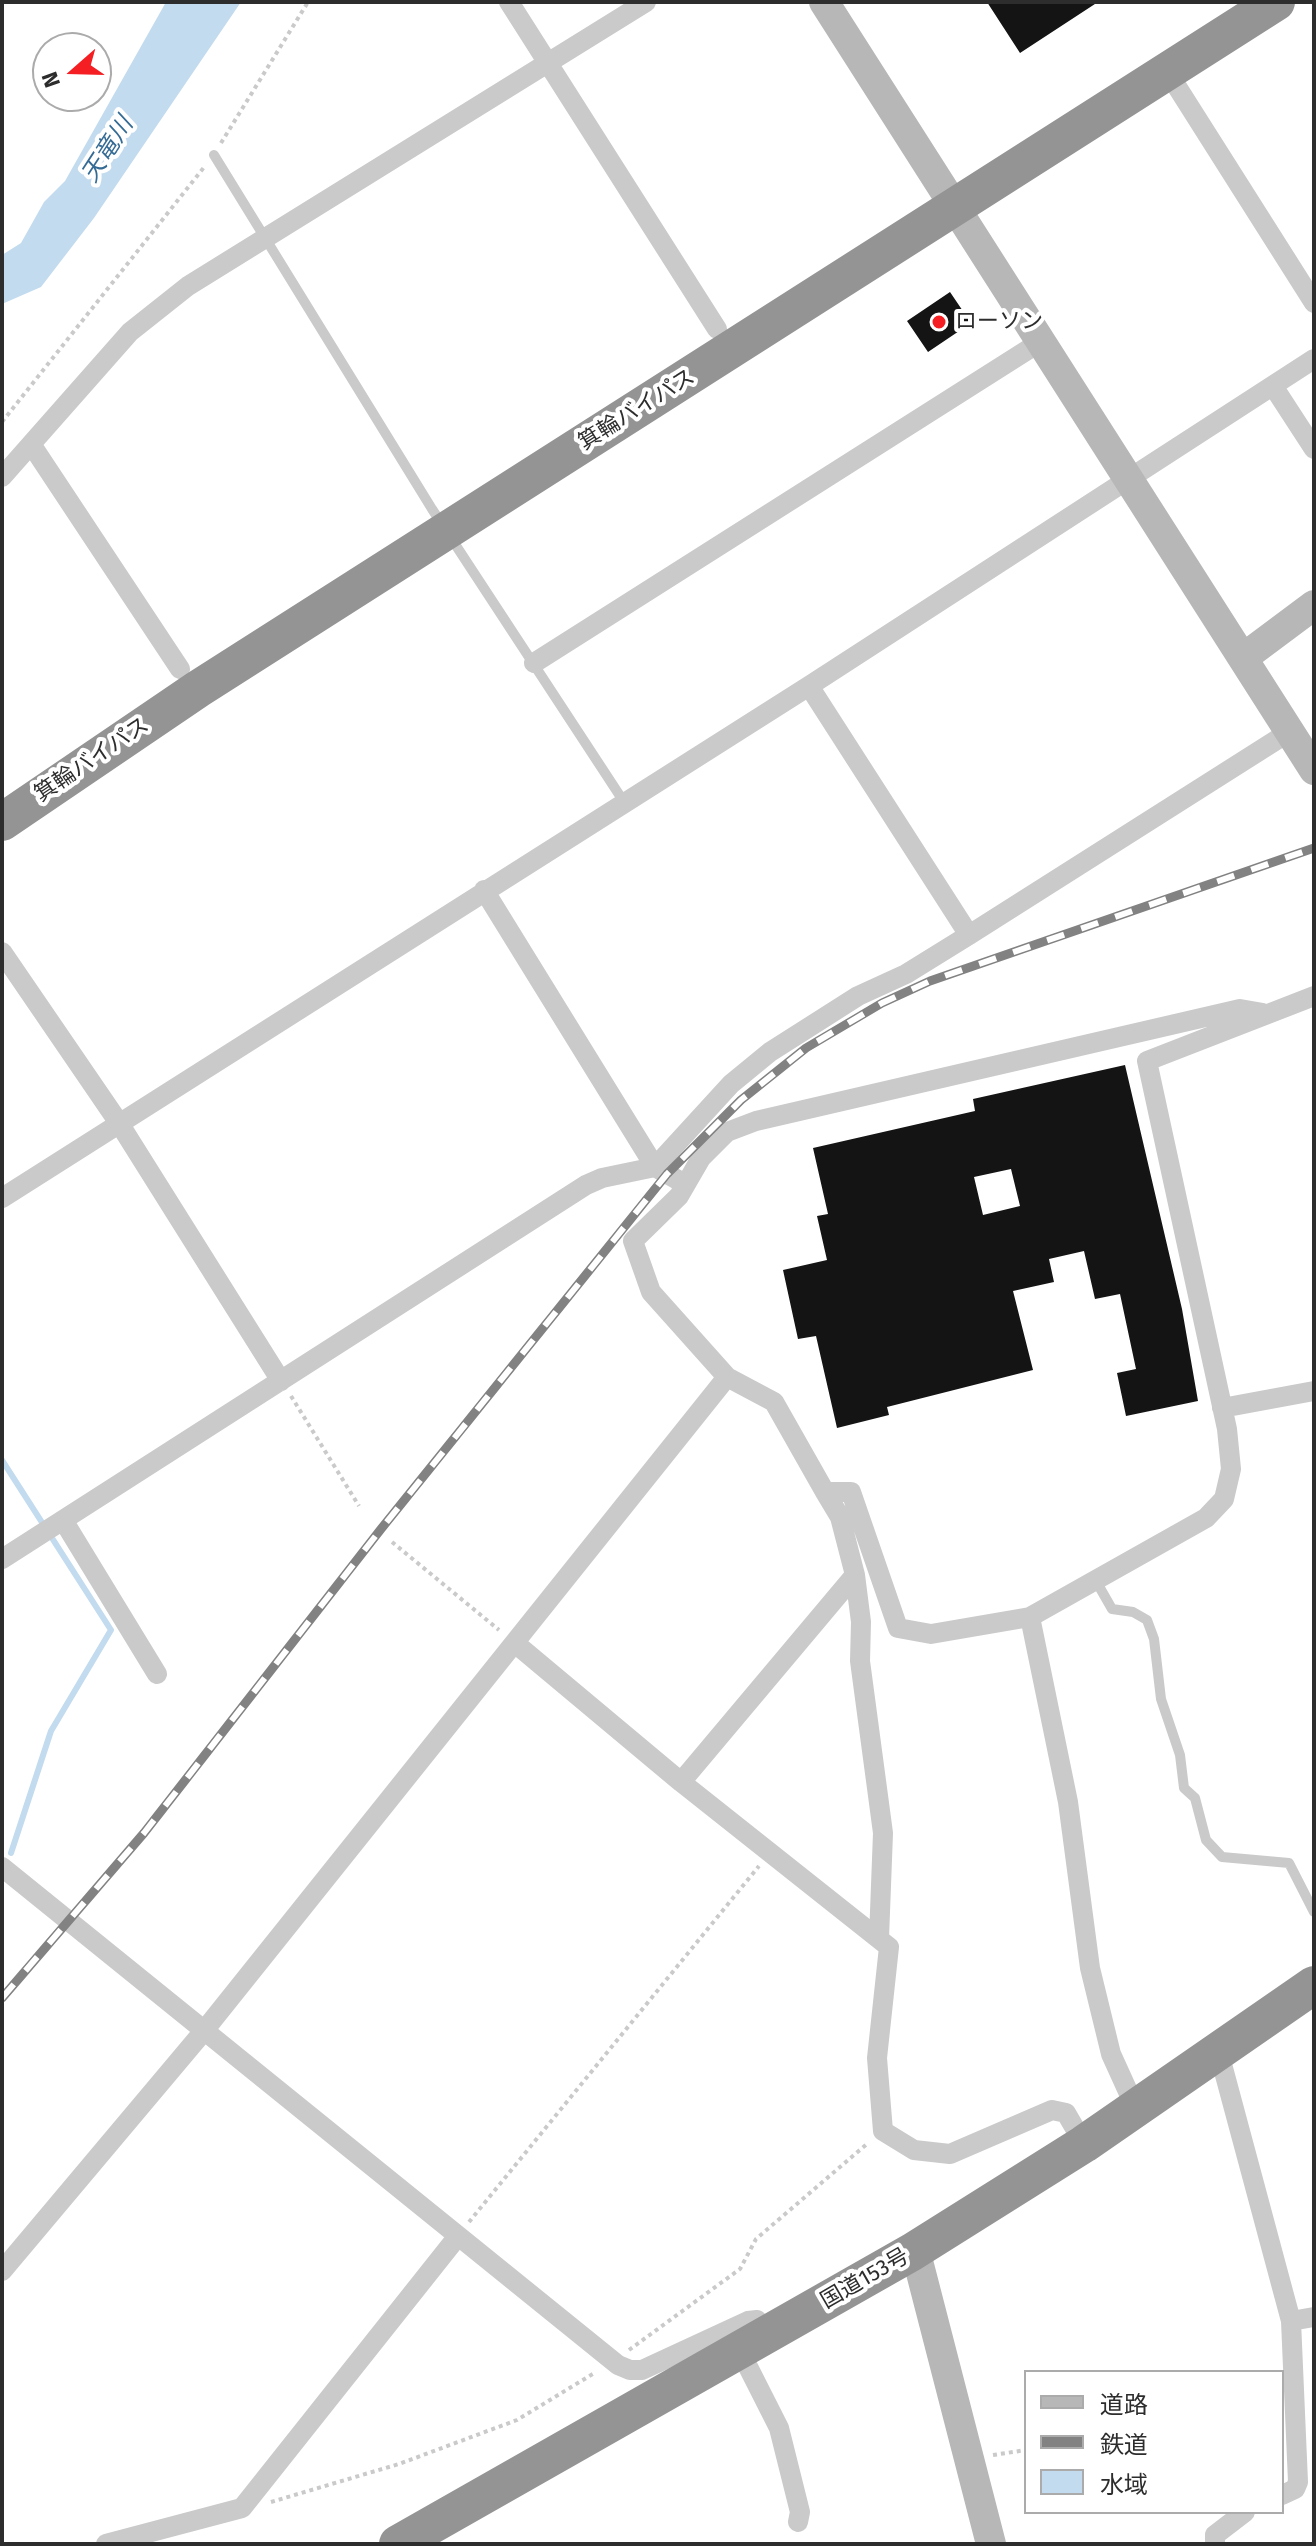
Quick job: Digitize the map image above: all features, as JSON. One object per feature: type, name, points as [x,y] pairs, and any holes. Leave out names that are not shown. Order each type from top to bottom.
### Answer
[{"type":"highway","name":"箕輪バイパス","points":[[2,789],[180,669],[440,520],[948,196],[1230,2]]},
{"type":"highway","name":"箕輪バイパス","points":[[2,822],[717,329],[1167,71],[1276,2]]},
{"type":"highway","name":"国道153号","points":[[398,2544],[912,2252],[1084,2144],[1314,1985]]},
{"type":"street","points":[[509,2],[717,329]]},
{"type":"street","points":[[2,477],[130,332],[188,286],[646,2]]},
{"type":"street","points":[[824,2],[1314,770]]},
{"type":"street","points":[[1167,71],[1314,303]]},
{"type":"street","points":[[534,663],[1040,342]]},
{"type":"street","points":[[2,1198],[809,686],[1314,359]]},
{"type":"street","points":[[1273,386],[1314,449]]},
{"type":"street","points":[[31,444],[180,669]]},
{"type":"street","points":[[1243,658],[1314,605]]},
{"type":"street","points":[[809,686],[969,935]]},
{"type":"street","points":[[2,1559],[586,1185],[602,1178],[655,1167],[731,1084],[770,1052],[858,996],[906,974],[1289,732]]},
{"type":"street","points":[[484,890],[655,1167],[685,1184]]},
{"type":"street","points":[[2,952],[119,1123],[281,1381]]},
{"type":"street","points":[[825,1492],[851,1492],[898,1628],[931,1634],[1030,1617],[1206,1518],[1224,1499],[1231,1469],[1222,1408],[1147,1061],[1263,1013],[1314,996]]},
{"type":"street","points":[[879,1938],[883,1833],[860,1661],[861,1622],[855,1575],[840,1517],[774,1402],[727,1377],[651,1292],[633,1241],[679,1196],[701,1158],[727,1132],[756,1121],[1240,1009],[1263,1013]]},
{"type":"street","points":[[2,2271],[203,2032],[727,1377]]},
{"type":"street","points":[[1222,1408],[1314,1391]]},
{"type":"street","points":[[52,1527],[157,1674]]},
{"type":"street","points":[[681,1782],[855,1575]]},
{"type":"street","points":[[1030,1617],[1068,1802],[1090,1968],[1111,2054],[1136,2109]]},
{"type":"street","points":[[516,1644],[681,1782],[889,1947],[877,2058],[883,2131],[914,2150],[950,2154],[1052,2110],[1066,2113],[1084,2144]]},
{"type":"street","points":[[2,1867],[618,2365],[630,2370],[661,2363],[748,2321],[757,2320],[754,2342],[800,2512],[798,2522]]},
{"type":"street","points":[[1219,2053],[1291,2321],[1298,2482],[1295,2489],[1284,2494]]},
{"type":"street","points":[[106,2544],[242,2508],[458,2236]]},
{"type":"street","points":[[912,2252],[919,2265],[991,2544]]},
{"type":"street","points":[[1291,2321],[1314,2317]]},
{"type":"street","points":[[1215,2544],[1215,2535],[1242,2514]]},
{"type":"lane","points":[[214,155],[440,520],[624,802]]},
{"type":"lane","points":[[1096,1581],[1112,1609],[1133,1612],[1147,1620],[1154,1639],[1161,1699],[1180,1755],[1184,1788],[1195,1798],[1206,1840],[1222,1857],[1289,1863],[1314,1912]]},
{"type":"path","points":[[2,422],[214,155],[308,2]]},
{"type":"path","points":[[281,1381],[359,1506]]},
{"type":"path","points":[[392,1542],[516,1644]]},
{"type":"path","points":[[458,2236],[770,1852]]},
{"type":"path","points":[[624,2353],[740,2269],[756,2239],[883,2131]]},
{"type":"path","points":[[242,2508],[252,2508],[399,2464],[517,2420],[605,2366]]},
{"type":"path","points":[[971,2458],[1024,2450]]},
{"type":"water","name":"天竜川","points":[[166,2],[241,2],[94,218],[41,287],[2,304],[2,255],[21,243],[44,202],[65,181],[104,112],[112,112],[112,98]]},
{"type":"building","points":[[987,2],[1098,2],[1020,53]]},
{"type":"building","name":"ローソン","points":[[950,292],[971,323],[928,352],[907,321]]},
{"type":"building","points":[[1125,1065],[1182,1309],[1198,1401],[1126,1416],[1117,1373],[1136,1369],[1120,1294],[1095,1299],[1084,1251],[1049,1259],[1054,1282],[1013,1291],[1033,1370],[887,1407],[889,1415],[837,1428],[816,1336],[798,1339],[783,1270],[827,1260],[817,1216],[828,1214],[813,1148],[975,1111],[973,1099]],"holes":[[[1011,1169],[1020,1206],[983,1215],[974,1177]]]},
{"type":"waterway","points":[[2,1460],[111,1630],[51,1731],[11,1853]]},
{"type":"railway","points":[[2,1998],[144,1833],[381,1529],[667,1174],[741,1100],[806,1048],[882,1003],[930,981],[1314,848]]},
{"type":"place","name":"ローソン","points":[[939,322]]}]
